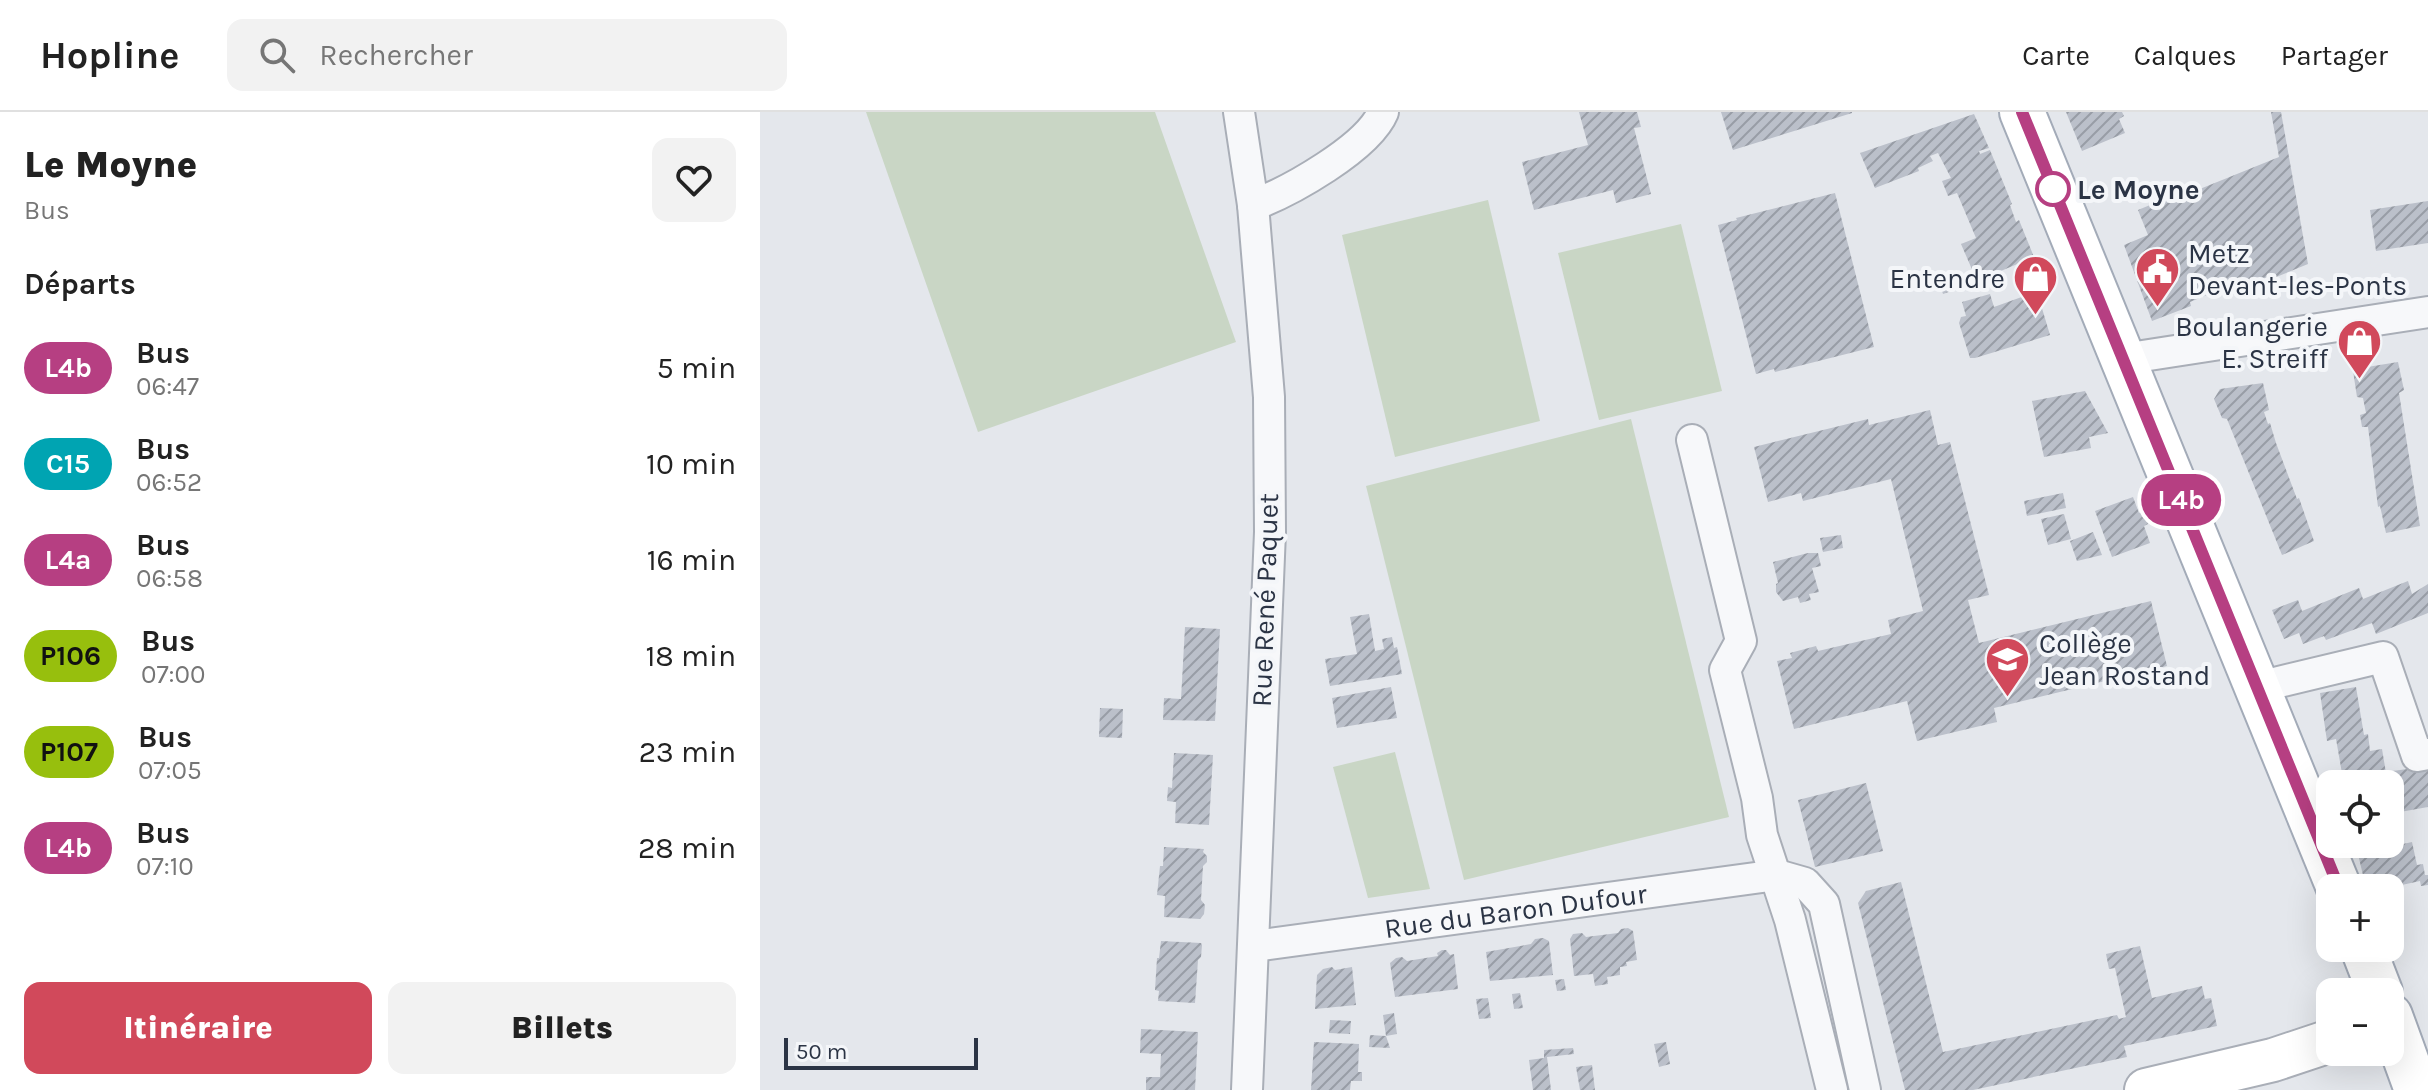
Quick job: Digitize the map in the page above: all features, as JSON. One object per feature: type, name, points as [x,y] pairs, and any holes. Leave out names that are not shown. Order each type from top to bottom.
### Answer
[{"type":"main road","points":[[2022,112],[2333,874]]},
{"type":"main road","points":[[2146,1090],[2273,1060],[2316,1046]]},
{"type":"main road","points":[[2404,1055],[2417,1090]]},
{"type":"street","name":"Rue René Paquet","points":[[1239,112],[1253,205],[1269,397],[1270,472],[1247,1090]]},
{"type":"street","points":[[1253,205],[1278,196],[1321,169],[1357,143],[1383,112]]},
{"type":"street","points":[[2123,359],[2428,312]]},
{"type":"street","points":[[1692,440],[1741,641],[1725,670],[1757,798],[1762,835],[1777,875],[1832,1090]]},
{"type":"street","points":[[2258,687],[2383,657],[2417,756],[2428,754]]},
{"type":"street","points":[[1777,875],[1805,883],[1824,904],[1865,1090]]},
{"type":"street","name":"Rue du Baron Dufour","points":[[1254,946],[1777,875]]},
{"type":"green space","points":[[866,112],[1155,112],[1236,342],[978,432]]},
{"type":"green space","points":[[1488,200],[1540,421],[1395,457],[1342,235]]},
{"type":"green space","points":[[1681,224],[1722,391],[1599,420],[1558,253]]},
{"type":"green space","points":[[1631,419],[1729,817],[1464,880],[1366,486]]},
{"type":"green space","points":[[1395,752],[1430,889],[1368,898],[1333,767]]},
{"type":"building","points":[[1579,112],[1637,112],[1641,127],[1634,128],[1651,194],[1616,203],[1613,190],[1534,210],[1522,162],[1588,145]]},
{"type":"building","points":[[1721,112],[1852,112],[1852,113],[1733,150]]},
{"type":"building","points":[[2066,112],[2122,112],[2124,116],[2119,119],[2125,133],[2082,151]]},
{"type":"building","points":[[2271,112],[2281,112],[2308,264],[2227,297],[2224,288],[2190,302],[2191,306],[2152,321],[2124,245],[2148,235],[2138,210],[2184,191],[2185,195],[2279,157]]},
{"type":"building","points":[[1974,114],[1989,148],[1979,151],[1980,154],[1990,150],[2016,222],[2019,220],[2034,257],[1977,281],[1961,244],[1976,238],[1957,193],[1948,196],[1942,181],[1951,178],[1938,153],[1930,156],[1933,161],[1918,168],[1919,171],[1875,188],[1860,153]]},
{"type":"building","points":[[1835,193],[1874,347],[1756,374],[1718,225]]},
{"type":"building","points":[[2428,201],[2428,243],[2376,251],[2370,210]]},
{"type":"building","points":[[1952,281],[1954,290],[1943,294],[1940,285]]},
{"type":"building","points":[[1990,294],[1994,307],[2030,294],[2038,295],[2050,335],[1970,358],[1959,323],[1961,317],[1966,316],[1962,302]]},
{"type":"building","points":[[2398,362],[2404,390],[2399,393],[2420,526],[2386,533],[2378,507],[2368,427],[2362,427],[2360,415],[2366,413],[2363,398],[2357,397],[2353,371]]},
{"type":"building","points":[[2263,383],[2269,410],[2264,412],[2314,541],[2282,555],[2227,419],[2222,418],[2214,399],[2220,389]]},
{"type":"building","points":[[2085,391],[2108,433],[2089,437],[2091,448],[2044,457],[2032,401]]},
{"type":"building","points":[[1930,410],[1938,445],[1950,442],[1989,595],[1968,600],[1979,643],[2151,601],[2167,666],[1994,708],[1997,722],[1917,741],[1907,701],[1794,729],[1777,661],[1792,658],[1790,653],[1816,646],[1818,651],[1891,634],[1888,620],[1923,611],[1891,479],[1803,501],[1801,493],[1768,502],[1754,447],[1868,419],[1869,425]]},
{"type":"building","points":[[2063,493],[2066,508],[2027,516],[2024,501]]},
{"type":"building","points":[[2133,497],[2139,513],[2143,511],[2148,524],[2144,526],[2150,543],[2112,557],[2095,511]]},
{"type":"building","points":[[2064,514],[2071,539],[2048,545],[2041,519]]},
{"type":"building","points":[[2093,532],[2102,555],[2077,561],[2070,541]]},
{"type":"building","points":[[1841,535],[1843,548],[1823,552],[1820,538]]},
{"type":"building","points":[[1818,553],[1821,566],[1812,568],[1819,592],[1809,594],[1811,600],[1800,603],[1798,597],[1783,601],[1776,592],[1778,583],[1773,562]]},
{"type":"building","points":[[2408,581],[2412,594],[2428,584],[2428,613],[2376,634],[2372,623],[2326,640],[2324,636],[2303,644],[2299,633],[2284,639],[2272,610],[2298,600],[2302,611],[2359,588],[2363,599]]},
{"type":"building","points":[[1369,614],[1375,651],[1384,649],[1382,639],[1392,637],[1402,674],[1330,686],[1325,659],[1357,654],[1350,617]]},
{"type":"building","points":[[1185,627],[1220,629],[1215,721],[1163,720],[1164,698],[1181,699]]},
{"type":"building","points":[[1391,687],[1397,718],[1337,728],[1332,698]]},
{"type":"building","points":[[2356,687],[2364,735],[2368,734],[2370,751],[2382,749],[2386,770],[2341,770],[2336,739],[2327,741],[2320,693]]},
{"type":"building","points":[[1100,708],[1123,709],[1122,738],[1099,737]]},
{"type":"building","points":[[1174,753],[1213,755],[1209,825],[1175,823],[1176,802],[1167,801],[1168,787],[1172,788]]},
{"type":"building","points":[[2428,766],[2428,807],[2404,811],[2404,770],[2400,770]]},
{"type":"building","points":[[1866,783],[1883,851],[1815,867],[1798,800]]},
{"type":"building","points":[[2412,842],[2417,865],[2423,864],[2425,875],[2428,875],[2428,885],[2421,886],[2420,881],[2404,884],[2404,874],[2363,874],[2359,858],[2404,858],[2404,844]]},
{"type":"building","points":[[1164,847],[1204,849],[1207,862],[1203,866],[1201,900],[1205,905],[1200,919],[1164,917],[1165,896],[1157,895]]},
{"type":"building","points":[[1901,882],[1943,1052],[2117,1015],[2119,1019],[2126,1017],[2115,968],[2109,969],[2106,954],[2140,946],[2152,998],[2202,986],[2205,999],[2211,998],[2217,1026],[2124,1046],[2127,1057],[1973,1090],[1905,1090],[1858,903],[1866,891]]},
{"type":"building","points":[[1628,928],[1633,931],[1637,960],[1620,967],[1620,975],[1607,977],[1608,984],[1595,986],[1593,974],[1574,976],[1570,939],[1573,934],[1582,933],[1586,937],[1618,933]]},
{"type":"building","points":[[1535,939],[1549,941],[1553,975],[1490,981],[1486,952],[1531,944]]},
{"type":"building","points":[[1161,941],[1201,943],[1195,1003],[1158,1001],[1159,991],[1155,990]]},
{"type":"building","points":[[1442,950],[1454,954],[1458,989],[1395,997],[1390,963],[1402,957],[1407,961],[1438,956],[1437,953]]},
{"type":"building","points":[[1332,967],[1335,970],[1352,967],[1356,1005],[1315,1009],[1317,975],[1323,969]]},
{"type":"building","points":[[1564,979],[1566,990],[1557,991],[1555,980]]},
{"type":"building","points":[[1520,993],[1523,1008],[1514,1009],[1512,994]]},
{"type":"building","points":[[1488,998],[1491,1018],[1479,1019],[1476,999]]},
{"type":"building","points":[[1394,1013],[1397,1034],[1386,1036],[1383,1015]]},
{"type":"building","points":[[1330,1020],[1351,1021],[1350,1034],[1329,1033]]},
{"type":"building","points":[[1141,1029],[1198,1032],[1195,1090],[1146,1090],[1146,1077],[1160,1077],[1161,1054],[1140,1053]]},
{"type":"building","points":[[1370,1035],[1386,1036],[1390,1048],[1369,1047]]},
{"type":"building","points":[[1314,1042],[1359,1044],[1358,1072],[1362,1072],[1362,1081],[1351,1081],[1350,1090],[1311,1090]]},
{"type":"building","points":[[1666,1042],[1670,1064],[1659,1067],[1654,1044]]},
{"type":"building","points":[[1573,1048],[1574,1054],[1547,1057],[1551,1090],[1533,1090],[1529,1060],[1544,1058],[1544,1050]]},
{"type":"building","points":[[1592,1065],[1595,1090],[1580,1090],[1576,1067]]},
{"type":"bus line","name":"L4b","points":[[2022,112],[2333,874]]},
{"type":"place","name":"Le Moyne","points":[[2053,189]]},
{"type":"place","name":"Metz Devant-les-Ponts","points":[[2157,308]]},
{"type":"place","name":"Entendre","points":[[2036,317]]},
{"type":"place","name":"Boulangerie E. Streiff","points":[[2359,381]]},
{"type":"place","name":"Collège Jean Rostand","points":[[2008,698]]}]
